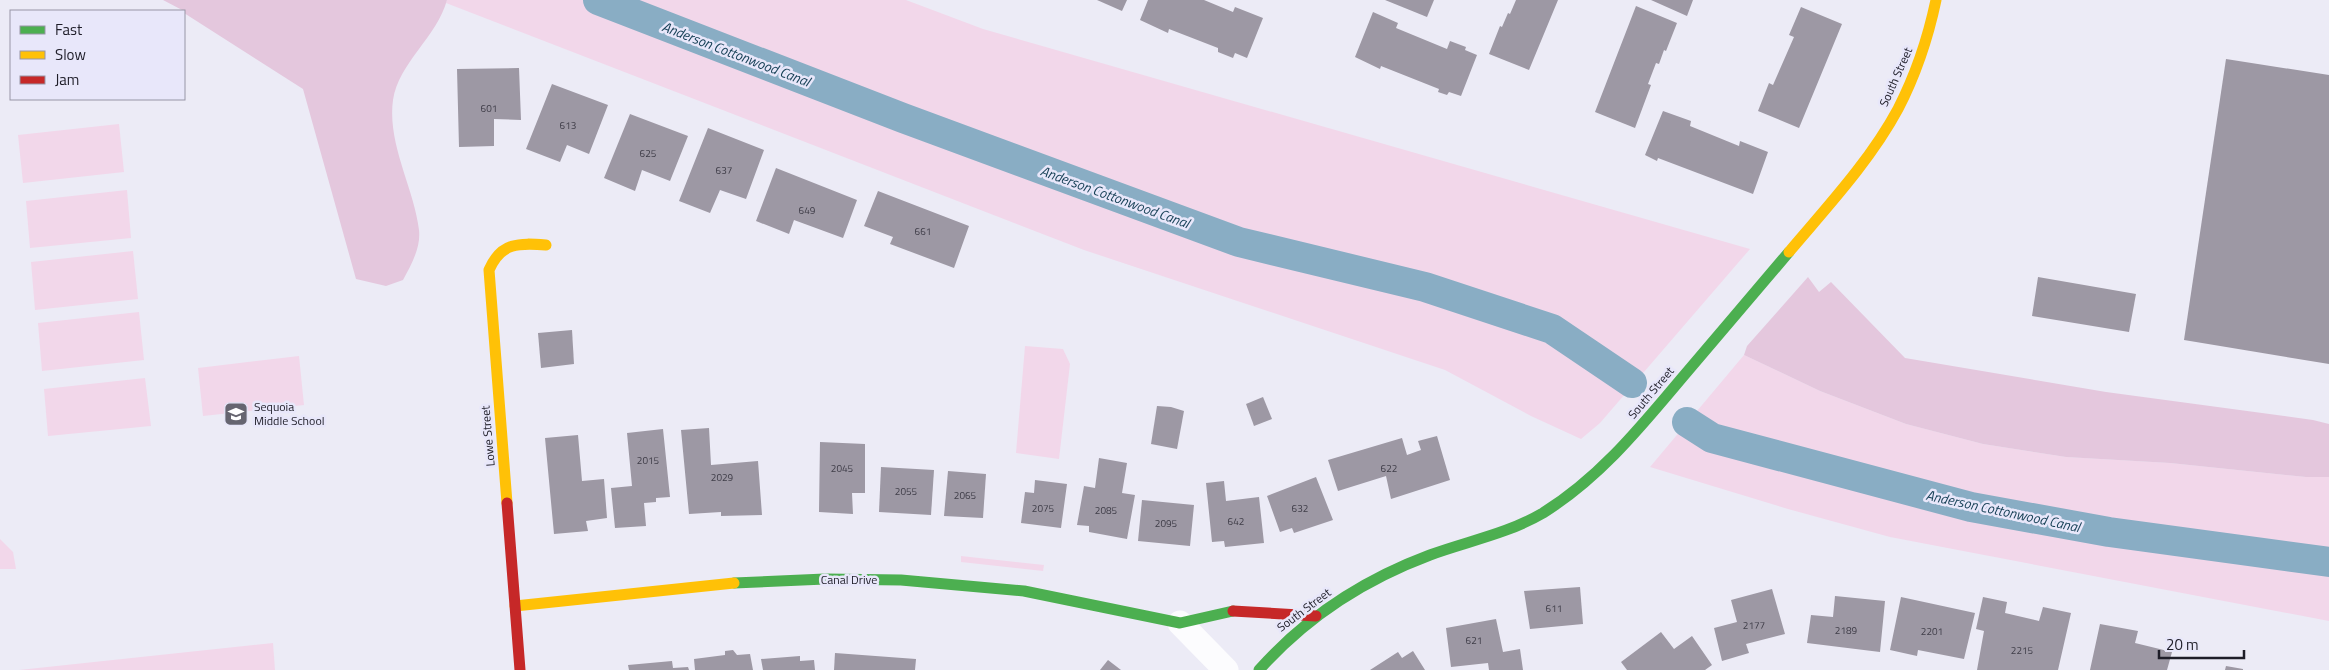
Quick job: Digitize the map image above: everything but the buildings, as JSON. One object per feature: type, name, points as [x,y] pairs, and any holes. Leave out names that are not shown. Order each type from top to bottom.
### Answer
[{"type":"street","name":"South Street","points":[[1259,670],[1285,641],[1316,616],[1378,578],[1430,556],[1487,537],[1529,520],[1576,490],[1602,469],[1625,446],[1833,200],[1876,144],[1910,84],[1929,32],[1936,0]]},
{"type":"street","name":"Lowe Street","points":[[520,670],[489,270],[493,258],[500,249],[527,243],[546,245]]},
{"type":"street","name":"Canal Drive","points":[[515,606],[736,583],[825,579],[901,580],[1024,591],[1180,623],[1232,611],[1316,616]]},
{"type":"street","points":[[1180,623],[1226,670]]},
{"type":"shaded area","points":[[163,0],[447,0],[435,26],[410,61],[397,86],[393,100],[392,116],[397,149],[412,198],[419,230],[417,250],[403,280],[386,286],[356,279],[303,89],[185,14],[185,10]]},
{"type":"shaded area","points":[[447,0],[906,0],[983,29],[1750,249],[1600,423],[1581,439],[1531,416],[1445,370],[1084,250],[446,3]]},
{"type":"shaded area","points":[[119,124],[124,172],[23,183],[18,135]]},
{"type":"shaded area","points":[[127,190],[131,238],[30,248],[26,201]]},
{"type":"shaded area","points":[[133,251],[138,299],[35,310],[31,262]]},
{"type":"shaded area","points":[[1808,277],[1819,292],[1831,282],[1905,358],[2106,392],[2313,420],[2329,424],[2329,477],[2306,477],[2170,463],[2066,457],[1983,444],[1906,424],[1820,391],[1744,355],[1747,346]]},
{"type":"shaded area","points":[[139,312],[144,360],[42,371],[38,323]]},
{"type":"shaded area","points":[[1025,346],[1063,349],[1070,364],[1059,459],[1016,453]]},
{"type":"shaded area","points":[[1744,355],[1820,391],[1906,424],[1983,444],[2066,457],[2170,463],[2306,477],[2329,477],[2329,621],[1890,537],[1788,509],[1650,467]]},
{"type":"shaded area","points":[[299,356],[304,405],[203,416],[198,368]]},
{"type":"shaded area","points":[[145,378],[151,426],[48,436],[44,389]]},
{"type":"shaded area","points":[[0,539],[13,552],[16,569],[0,569]]},
{"type":"shaded area","points":[[961,556],[1044,565],[1043,571],[961,562]]},
{"type":"shaded area","points":[[273,643],[275,670],[19,670]]},
{"type":"waterway","name":"Anderson Cottonwood Canal","points":[[598,0],[903,118],[1239,242],[1425,287],[1552,329],[1632,383]]},
{"type":"waterway","name":"Anderson Cottonwood Canal","points":[[1687,422],[1712,438],[1971,507],[2109,532],[2329,562]]},
{"type":"traffic: fast","points":[[1259,670],[1296,633],[1359,588],[1430,555],[1516,526],[1543,513],[1563,499],[1600,468],[1634,434],[1789,252]]},
{"type":"traffic: fast","points":[[734,583],[825,579],[901,580],[1024,591],[1180,623],[1233,611]]},
{"type":"traffic: slow","points":[[1789,252],[1847,183],[1887,128],[1916,69],[1936,0]]},
{"type":"traffic: slow","points":[[507,503],[489,270],[499,254],[505,249],[527,244],[546,245]]},
{"type":"traffic: slow","points":[[515,606],[734,583]]},
{"type":"traffic: jam","points":[[507,503],[520,670]]},
{"type":"traffic: jam","points":[[1233,611],[1316,616]]},
{"type":"place","name":"Sequoia Middle School","points":[[236,414]]}]
